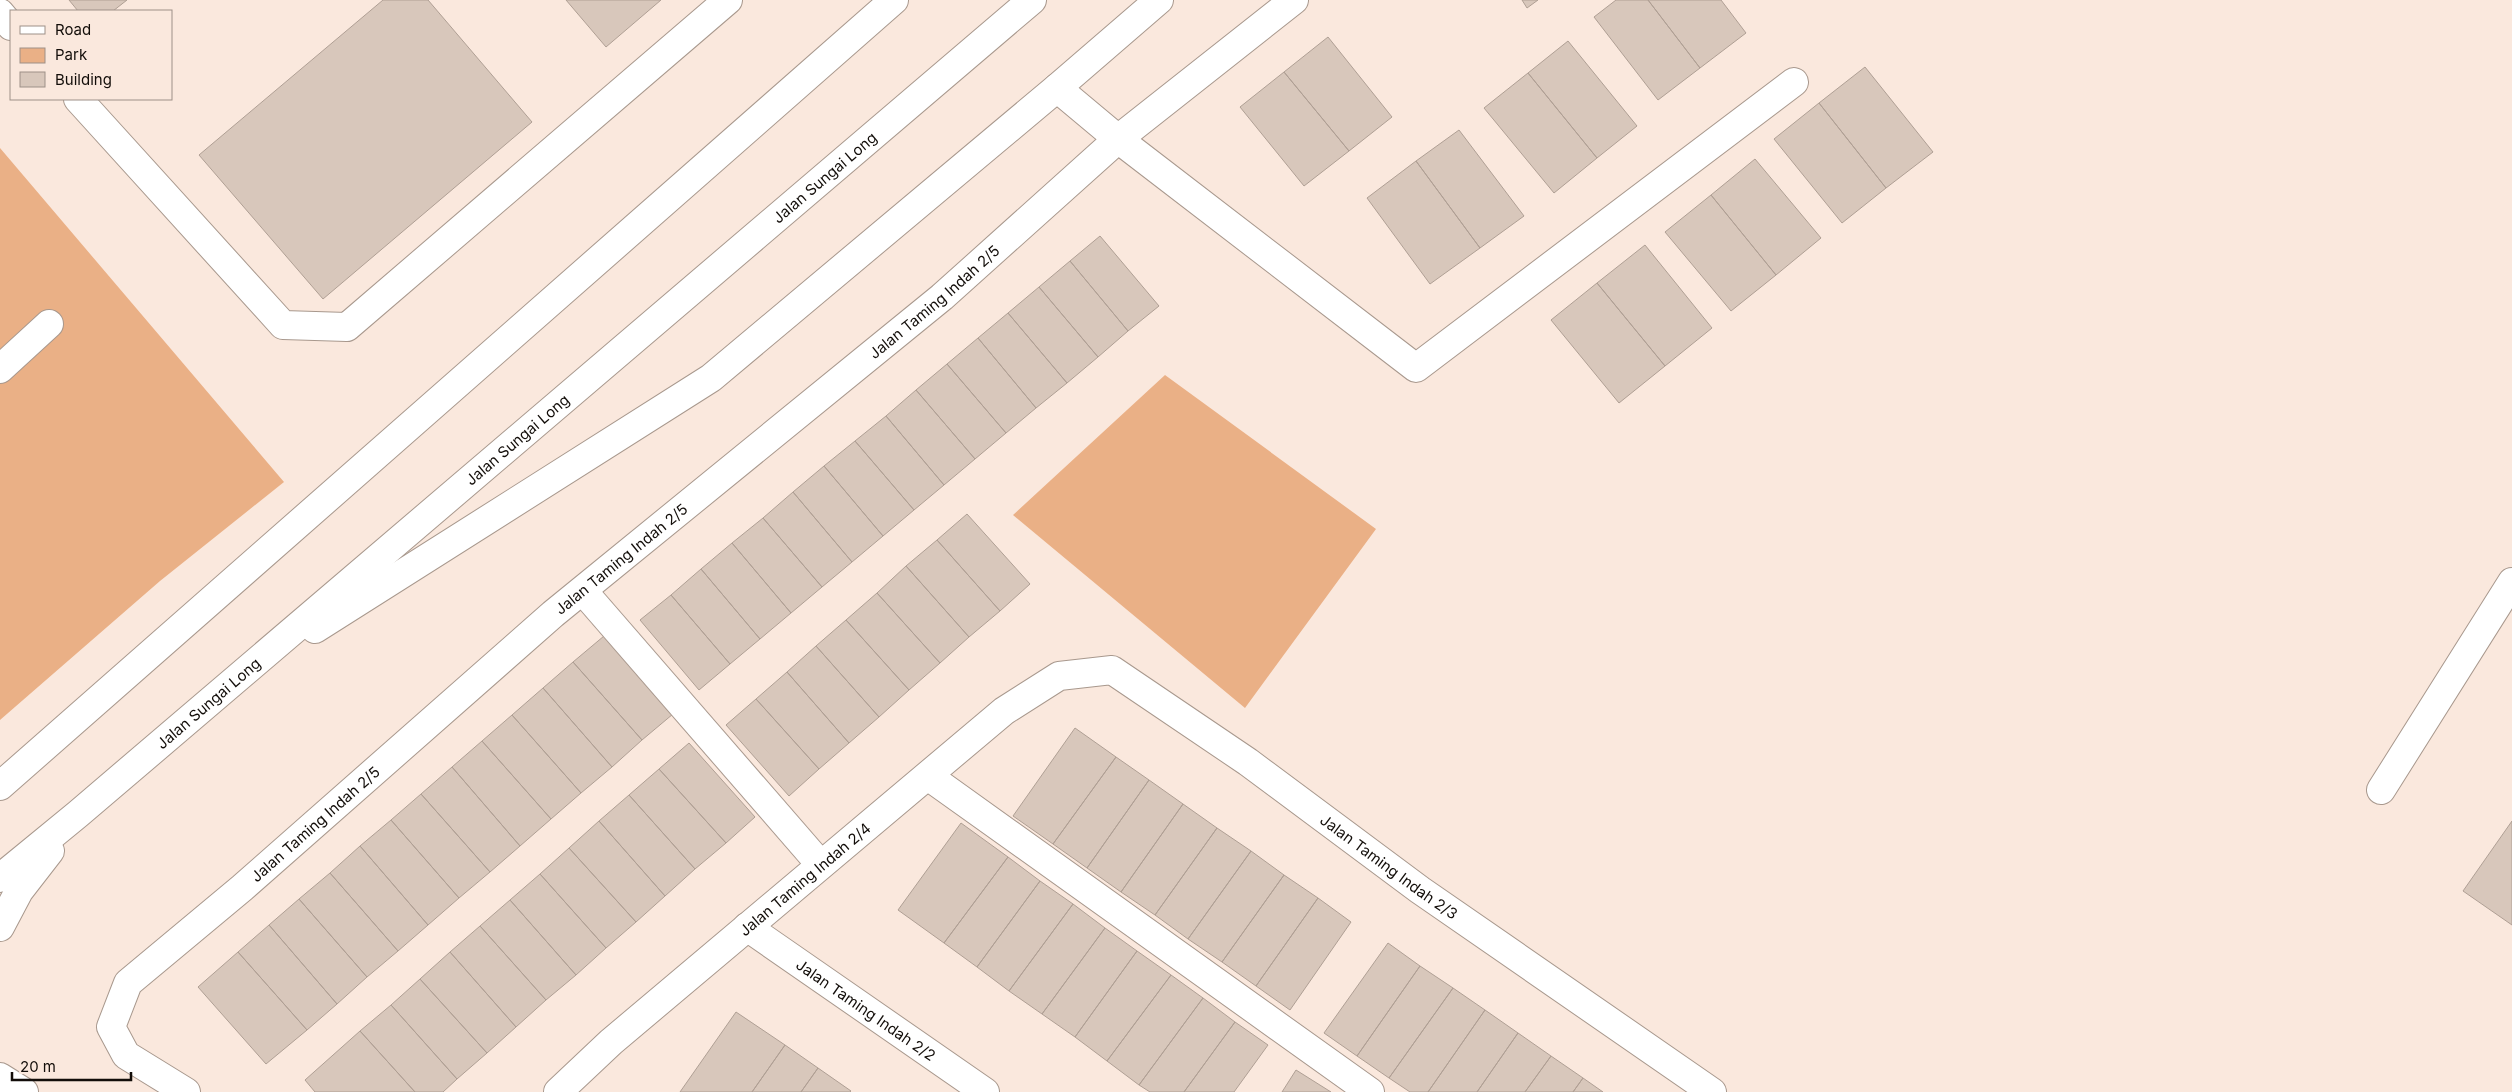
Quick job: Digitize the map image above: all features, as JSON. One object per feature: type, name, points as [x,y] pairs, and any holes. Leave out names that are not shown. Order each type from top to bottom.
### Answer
[{"type":"street","points":[[79,100],[283,325],[347,327],[728,0]]},
{"type":"street","points":[[0,786],[894,0]]},
{"type":"street","name":"Jalan Sungai Long","points":[[0,878],[78,814],[1032,0]]},
{"type":"street","points":[[231,682],[711,378],[1159,0]]},
{"type":"street","name":"Jalan Taming Indah 2/5","points":[[186,1092],[126,1055],[111,1027],[128,983],[242,888],[583,591],[942,297],[1118,139],[1294,0]]},
{"type":"street","points":[[0,13],[10,25]]},
{"type":"street","points":[[1057,88],[1118,139],[1416,368],[1794,82]]},
{"type":"street","points":[[0,370],[49,324]]},
{"type":"street","points":[[2381,790],[2512,582]]},
{"type":"street","points":[[583,591],[820,864]]},
{"type":"street","name":"Jalan Taming Indah 2/3","points":[[1059,676],[1112,670],[1248,762],[1420,890],[1705,1090]]},
{"type":"street","name":"Jalan Taming Indah 2/4","points":[[558,1092],[611,1042],[820,864],[1004,711],[1059,676]]},
{"type":"street","points":[[928,776],[1370,1092]]},
{"type":"street","points":[[0,928],[19,891],[78,814]]},
{"type":"street","name":"Jalan Taming Indah 2/2","points":[[747,927],[984,1092]]},
{"type":"green space","points":[[0,148],[284,482],[160,581],[0,720]]},
{"type":"green space","points":[[1165,375],[1376,529],[1245,708],[1013,515]]},
{"type":"building","points":[[69,0],[127,0],[114,10],[77,10]]},
{"type":"building","points":[[383,0],[428,0],[532,122],[323,299],[199,155]]},
{"type":"building","points":[[566,0],[661,0],[606,47]]},
{"type":"building","points":[[1522,0],[1538,0],[1527,8]]},
{"type":"building","points":[[1616,0],[1648,0],[1700,68],[1658,100],[1594,17]]},
{"type":"building","points":[[1648,0],[1721,0],[1746,33],[1700,68]]},
{"type":"building","points":[[1328,37],[1392,117],[1349,151],[1284,72]]},
{"type":"building","points":[[1568,41],[1637,126],[1597,158],[1528,73]]},
{"type":"building","points":[[1865,67],[1933,152],[1886,188],[1819,103]]},
{"type":"building","points":[[1284,72],[1349,151],[1304,186],[1240,107]]},
{"type":"building","points":[[1528,73],[1597,158],[1554,193],[1484,108]]},
{"type":"building","points":[[1819,103],[1886,188],[1842,223],[1774,139]]},
{"type":"building","points":[[1459,130],[1524,216],[1480,248],[1416,161]]},
{"type":"building","points":[[1755,159],[1821,238],[1776,275],[1711,195]]},
{"type":"building","points":[[1416,161],[1480,248],[1430,284],[1367,198]]},
{"type":"building","points":[[1711,195],[1776,275],[1731,311],[1665,232]]},
{"type":"building","points":[[1100,236],[1159,306],[1128,331],[1070,261]]},
{"type":"building","points":[[1645,245],[1712,328],[1665,366],[1597,283]]},
{"type":"building","points":[[1070,261],[1128,331],[1098,357],[1039,287]]},
{"type":"building","points":[[1597,283],[1665,366],[1619,403],[1551,320]]},
{"type":"building","points":[[1039,287],[1098,357],[1067,383],[1008,313]]},
{"type":"building","points":[[1008,313],[1067,383],[1036,408],[978,338]]},
{"type":"building","points":[[978,338],[1036,408],[1006,433],[947,364]]},
{"type":"building","points":[[947,364],[1006,433],[975,459],[916,390]]},
{"type":"building","points":[[916,390],[975,459],[944,485],[886,416]]},
{"type":"building","points":[[886,416],[944,485],[914,510],[855,441]]},
{"type":"building","points":[[855,441],[914,510],[883,536],[824,466]]},
{"type":"building","points":[[824,466],[883,536],[852,562],[793,492]]},
{"type":"building","points":[[793,492],[852,562],[822,587],[763,518]]},
{"type":"building","points":[[967,514],[1030,584],[1000,611],[937,540]]},
{"type":"building","points":[[763,518],[822,587],[791,613],[732,543]]},
{"type":"building","points":[[937,540],[1000,611],[969,637],[906,566]]},
{"type":"building","points":[[732,543],[791,613],[760,639],[701,569]]},
{"type":"building","points":[[906,566],[969,637],[940,663],[877,593]]},
{"type":"building","points":[[701,569],[760,639],[730,664],[671,595]]},
{"type":"building","points":[[877,593],[940,663],[909,690],[846,620]]},
{"type":"building","points":[[671,595],[730,664],[699,690],[640,620]]},
{"type":"building","points":[[846,620],[909,690],[879,717],[816,646]]},
{"type":"building","points":[[604,636],[673,714],[642,740],[573,662]]},
{"type":"building","points":[[816,646],[879,717],[849,743],[787,672]]},
{"type":"building","points":[[573,662],[642,740],[612,767],[543,688]]},
{"type":"building","points":[[787,672],[849,743],[819,769],[756,699]]},
{"type":"building","points":[[543,688],[612,767],[581,793],[512,715]]},
{"type":"building","points":[[756,699],[819,769],[789,796],[726,725]]},
{"type":"building","points":[[512,715],[581,793],[551,819],[482,741]]},
{"type":"building","points":[[1075,728],[1116,757],[1053,844],[1013,816]]},
{"type":"building","points":[[482,741],[551,819],[520,846],[452,767]]},
{"type":"building","points":[[689,743],[755,817],[726,843],[659,769]]},
{"type":"building","points":[[1116,757],[1149,780],[1087,868],[1053,844]]},
{"type":"building","points":[[452,767],[520,846],[490,872],[421,794]]},
{"type":"building","points":[[659,769],[726,843],[695,869],[629,795]]},
{"type":"building","points":[[1149,780],[1183,804],[1121,892],[1087,868]]},
{"type":"building","points":[[421,794],[490,872],[459,898],[391,820]]},
{"type":"building","points":[[629,795],[695,869],[665,896],[599,821]]},
{"type":"building","points":[[1183,804],[1217,828],[1155,915],[1121,892]]},
{"type":"building","points":[[391,820],[459,898],[428,925],[360,846]]},
{"type":"building","points":[[599,821],[665,896],[636,922],[569,848]]},
{"type":"building","points":[[2512,821],[2512,925],[2463,891]]},
{"type":"building","points":[[961,823],[1008,857],[944,943],[898,910]]},
{"type":"building","points":[[1217,828],[1251,851],[1188,939],[1155,915]]},
{"type":"building","points":[[360,846],[428,925],[398,951],[330,873]]},
{"type":"building","points":[[569,848],[636,922],[606,948],[540,874]]},
{"type":"building","points":[[1251,851],[1284,875],[1222,962],[1188,939]]},
{"type":"building","points":[[1008,857],[1040,881],[977,967],[944,943]]},
{"type":"building","points":[[330,873],[398,951],[367,977],[299,899]]},
{"type":"building","points":[[540,874],[606,948],[576,975],[510,900]]},
{"type":"building","points":[[1284,875],[1318,898],[1256,986],[1222,962]]},
{"type":"building","points":[[1040,881],[1073,904],[1009,991],[977,967]]},
{"type":"building","points":[[1318,898],[1351,922],[1290,1010],[1256,986]]},
{"type":"building","points":[[299,899],[367,977],[337,1004],[269,925]]},
{"type":"building","points":[[510,900],[576,975],[546,1000],[480,926]]},
{"type":"building","points":[[1073,904],[1105,928],[1042,1014],[1009,991]]},
{"type":"building","points":[[269,925],[337,1004],[307,1030],[238,952]]},
{"type":"building","points":[[480,926],[546,1000],[516,1027],[450,952]]},
{"type":"building","points":[[1105,928],[1137,951],[1075,1037],[1042,1014]]},
{"type":"building","points":[[1388,943],[1420,966],[1357,1056],[1324,1033]]},
{"type":"building","points":[[1137,951],[1171,975],[1107,1061],[1075,1037]]},
{"type":"building","points":[[238,952],[307,1030],[266,1064],[198,987]]},
{"type":"building","points":[[450,952],[516,1027],[487,1053],[420,979]]},
{"type":"building","points":[[1420,966],[1453,988],[1389,1078],[1357,1056]]},
{"type":"building","points":[[1171,975],[1203,998],[1139,1085],[1107,1061]]},
{"type":"building","points":[[420,979],[487,1053],[457,1079],[391,1005]]},
{"type":"building","points":[[1453,988],[1485,1010],[1428,1092],[1410,1092],[1389,1078]]},
{"type":"building","points":[[1203,998],[1235,1022],[1184,1092],[1150,1092],[1139,1085]]},
{"type":"building","points":[[391,1005],[457,1079],[443,1092],[415,1092],[360,1031]]},
{"type":"building","points":[[1485,1010],[1518,1033],[1477,1092],[1428,1092]]},
{"type":"building","points":[[736,1012],[785,1045],[752,1092],[680,1092]]},
{"type":"building","points":[[1235,1022],[1268,1045],[1234,1092],[1184,1092]]},
{"type":"building","points":[[360,1031],[415,1092],[315,1092],[305,1080]]},
{"type":"building","points":[[1518,1033],[1551,1056],[1525,1092],[1477,1092]]},
{"type":"building","points":[[785,1045],[818,1068],[801,1092],[752,1092]]},
{"type":"building","points":[[1551,1056],[1583,1078],[1573,1092],[1525,1092]]},
{"type":"building","points":[[818,1068],[851,1091],[801,1092]]},
{"type":"building","points":[[1296,1070],[1331,1092],[1282,1092]]},
{"type":"building","points":[[1583,1078],[1603,1092],[1573,1092]]}]
